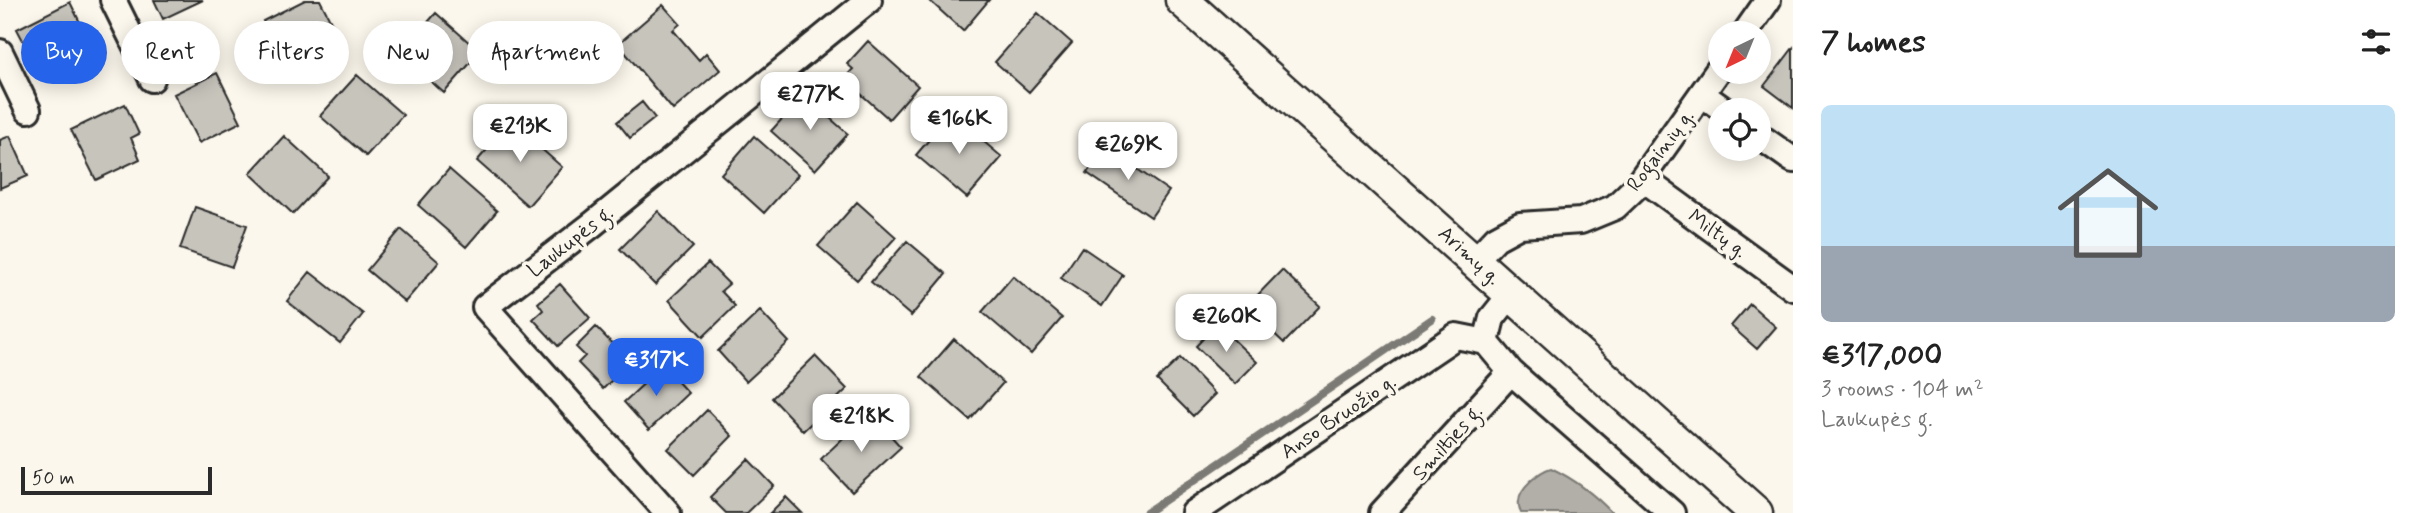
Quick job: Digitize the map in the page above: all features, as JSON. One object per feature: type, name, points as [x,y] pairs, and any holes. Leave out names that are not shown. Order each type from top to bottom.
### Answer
[{"type":"main road","name":"Arimų g.","points":[[1182,0],[1756,513]]},
{"type":"street","points":[[113,0],[123,21]]},
{"type":"street","name":"Laukupės g.","points":[[668,513],[485,307],[593,224],[869,0]]},
{"type":"street","points":[[1753,21],[1768,0]]},
{"type":"street","points":[[0,52],[28,110]]},
{"type":"street","name":"Rogainių g.","points":[[1475,260],[1496,238],[1520,225],[1581,221],[1615,207],[1642,178],[1709,84]]},
{"type":"street","points":[[1702,94],[1708,98]]},
{"type":"street","points":[[1771,144],[1793,160]]},
{"type":"street","name":"Miltų g.","points":[[1642,178],[1793,288]]},
{"type":"street","points":[[1512,293],[1492,318],[1486,342],[1511,372],[1672,513]]},
{"type":"street","name":"Anso Bruožio g.","points":[[1194,513],[1457,336],[1486,342]]},
{"type":"street","name":"Smilties g.","points":[[1382,513],[1511,372]]},
{"type":"shaded area","points":[[1551,468],[1584,488],[1612,513],[1521,513],[1519,502],[1522,491],[1536,476]]},
{"type":"building","points":[[154,0],[203,0],[163,19]]},
{"type":"building","points":[[305,0],[320,0],[331,21],[263,21]]},
{"type":"building","points":[[929,0],[989,0],[963,31]]},
{"type":"building","points":[[70,2],[79,21],[33,21]]},
{"type":"building","points":[[663,5],[680,24],[673,30],[699,60],[706,53],[720,70],[673,110],[624,51],[624,39]]},
{"type":"building","points":[[436,13],[445,21],[429,21]]},
{"type":"building","points":[[1038,13],[1072,43],[1029,92],[995,62]]},
{"type":"building","points":[[453,28],[467,40],[467,67],[453,83]]},
{"type":"building","points":[[868,41],[918,86],[889,119],[844,79],[853,69],[847,64]]},
{"type":"building","points":[[1793,48],[1793,108],[1764,86],[1771,84],[1771,77]]},
{"type":"building","points":[[357,75],[363,84],[367,84],[403,115],[366,156],[320,116]]},
{"type":"building","points":[[220,79],[241,122],[199,143],[174,94],[194,84],[220,84]]},
{"type":"building","points":[[434,84],[452,84],[444,93]]},
{"type":"building","points":[[804,95],[848,134],[815,170],[771,131]]},
{"type":"building","points":[[642,102],[655,118],[630,138],[617,122]]},
{"type":"building","points":[[125,104],[139,134],[131,138],[140,159],[96,180],[71,130]]},
{"type":"building","points":[[951,114],[1002,157],[967,198],[916,155]]},
{"type":"building","points":[[511,122],[562,167],[528,206],[477,161]]},
{"type":"building","points":[[10,136],[28,176],[0,188],[0,140]]},
{"type":"building","points":[[284,136],[328,176],[293,214],[250,173]]},
{"type":"building","points":[[754,136],[798,175],[764,213],[721,174]]},
{"type":"building","points":[[1105,147],[1169,191],[1151,217],[1087,173]]},
{"type":"building","points":[[449,169],[497,211],[466,247],[418,205]]},
{"type":"building","points":[[857,202],[896,237],[857,280],[818,246]]},
{"type":"building","points":[[195,207],[247,225],[232,267],[180,249]]},
{"type":"building","points":[[658,211],[693,247],[655,285],[620,249]]},
{"type":"building","points":[[401,229],[439,262],[405,302],[367,270]]},
{"type":"building","points":[[907,241],[946,274],[911,316],[871,282]]},
{"type":"building","points":[[1082,247],[1123,275],[1102,306],[1061,278]]},
{"type":"building","points":[[708,263],[729,284],[721,291],[735,306],[703,337],[669,300]]},
{"type":"building","points":[[1282,270],[1320,306],[1284,343],[1246,307]]},
{"type":"building","points":[[310,272],[363,314],[340,343],[287,301]]},
{"type":"building","points":[[1013,276],[1062,318],[1031,354],[982,312]]},
{"type":"building","points":[[560,284],[590,318],[558,346],[533,319],[543,310],[538,303]]},
{"type":"building","points":[[1750,304],[1776,327],[1757,349],[1731,326]]},
{"type":"building","points":[[760,311],[789,342],[746,382],[718,351]]},
{"type":"building","points":[[1217,324],[1257,362],[1235,384],[1196,346]]},
{"type":"building","points":[[596,327],[630,362],[603,389],[578,363],[585,356],[576,347]]},
{"type":"building","points":[[954,339],[1003,383],[970,420],[921,377]]},
{"type":"building","points":[[815,356],[847,389],[803,431],[772,398]]},
{"type":"building","points":[[1180,358],[1215,394],[1193,416],[1157,380]]},
{"type":"building","points":[[663,366],[688,393],[649,430],[624,402]]},
{"type":"building","points":[[707,410],[732,436],[694,475],[668,449]]},
{"type":"building","points":[[863,419],[874,429],[880,424],[901,447],[852,492],[821,459]]},
{"type":"building","points":[[748,459],[774,486],[746,513],[726,513],[710,497]]},
{"type":"building","points":[[786,497],[802,513],[770,513]]},
{"type":"waterway","points":[[1146,513],[1432,319]]}]
